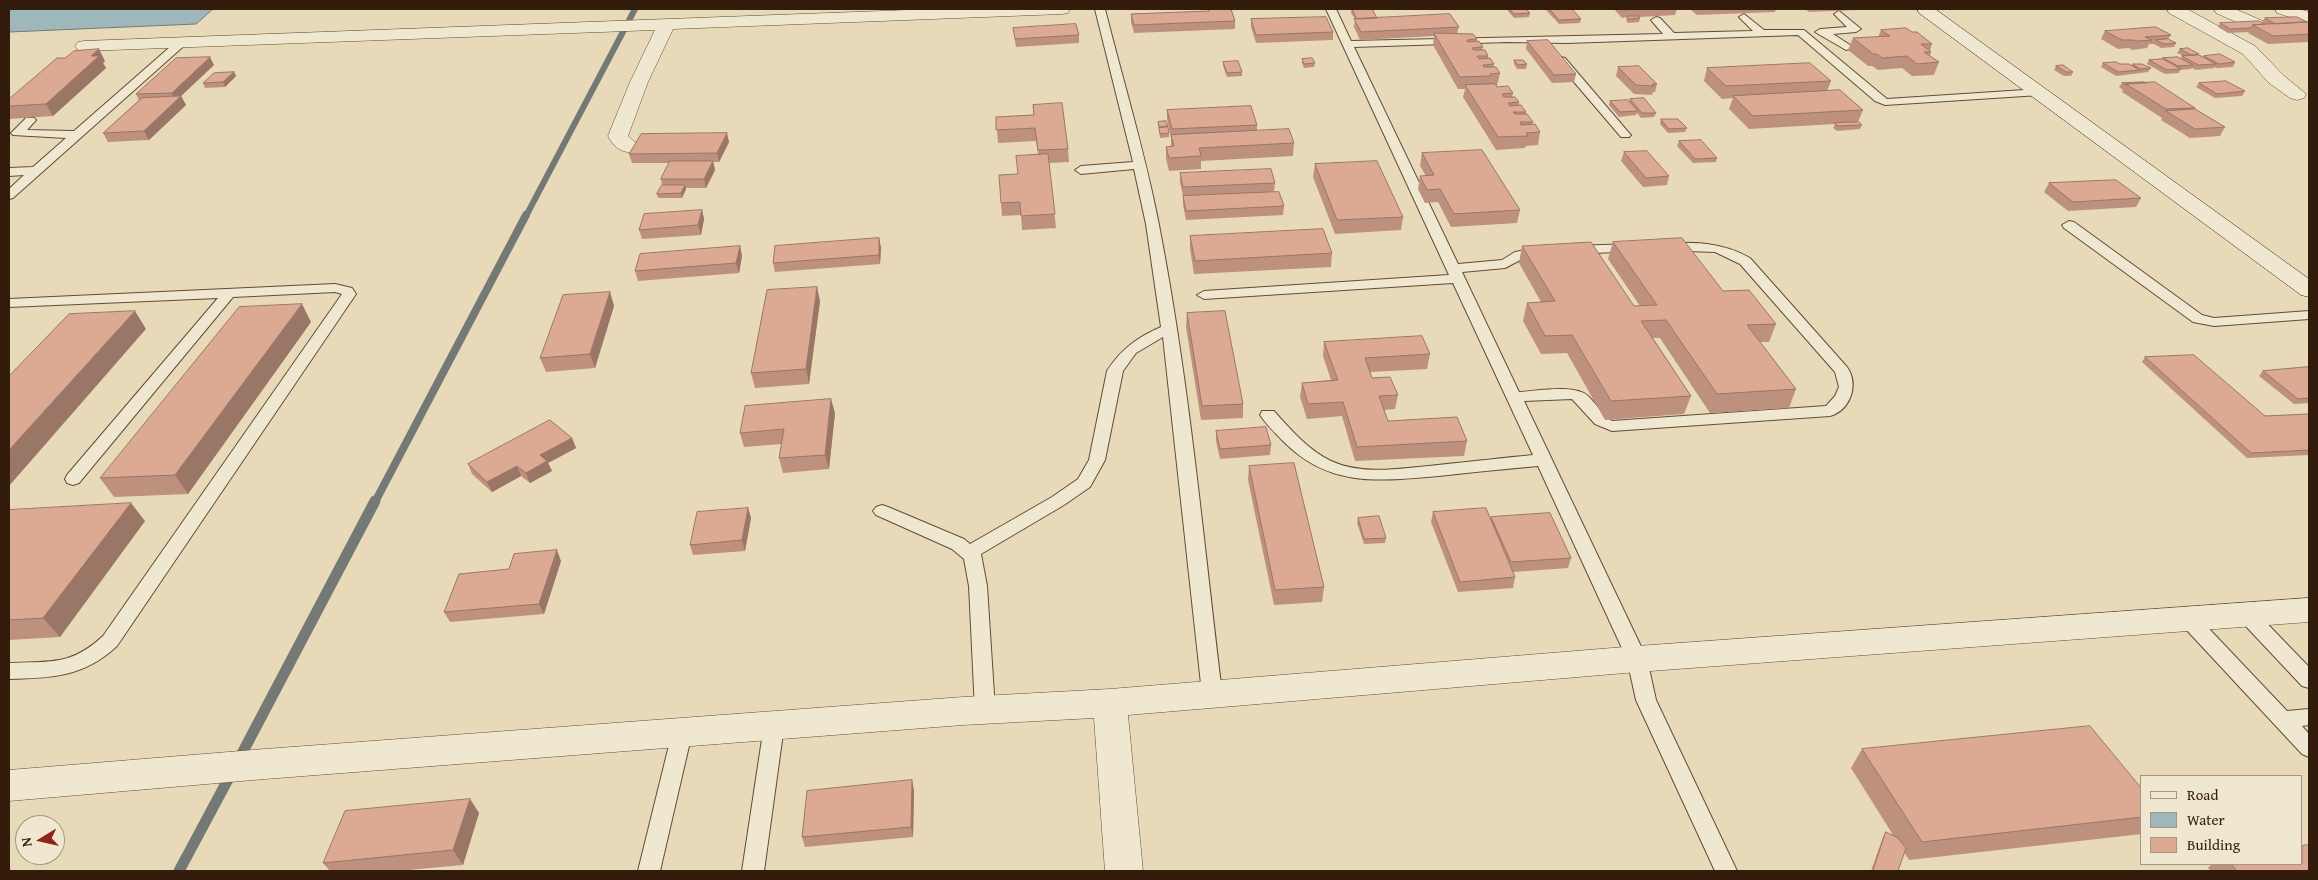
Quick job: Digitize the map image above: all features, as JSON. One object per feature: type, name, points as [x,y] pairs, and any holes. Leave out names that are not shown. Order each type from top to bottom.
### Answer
[{"type":"street","points":[[84,46],[667,24],[864,12],[1062,9]]},
{"type":"street","points":[[1926,9],[2309,290]]},
{"type":"street","points":[[2175,9],[2249,50],[2276,80],[2297,94]]},
{"type":"street","points":[[2222,9],[2271,30]]},
{"type":"street","points":[[2282,9],[2309,18]]},
{"type":"street","points":[[630,147],[621,142],[618,136],[629,103],[667,24]]},
{"type":"street","points":[[9,786],[248,765],[985,710],[1110,703],[1637,659],[2309,610]]},
{"type":"street","points":[[1110,703],[1124,871]]},
{"type":"lane","points":[[1100,9],[1140,165],[1156,245],[1212,693]]},
{"type":"lane","points":[[1331,9],[1637,659],[1650,708],[1726,871]]},
{"type":"lane","points":[[1348,44],[1507,39],[1563,40],[1856,30],[1839,14]]},
{"type":"lane","points":[[1744,17],[1761,33]]},
{"type":"lane","points":[[1656,20],[1671,36]]},
{"type":"lane","points":[[1563,40],[1564,28]]},
{"type":"lane","points":[[1800,32],[1885,102],[2040,92]]},
{"type":"lane","points":[[1823,32],[1846,48]]},
{"type":"lane","points":[[1546,40],[1625,135]]},
{"type":"lane","points":[[9,195],[182,42]]},
{"type":"lane","points":[[30,120],[17,133],[76,135]]},
{"type":"lane","points":[[1080,170],[1140,165]]},
{"type":"lane","points":[[9,172],[36,171]]},
{"type":"lane","points":[[2069,225],[2198,319],[2214,322],[2309,315]]},
{"type":"lane","points":[[1204,295],[1456,274],[1505,264],[1520,255],[1544,251],[1712,246],[1735,254],[1745,261],[1847,377],[1847,385],[1841,400],[1830,411],[1612,426],[1599,421],[1581,396],[1575,394],[1513,397]]},
{"type":"lane","points":[[9,304],[335,288],[348,290],[349,294],[104,647],[86,661],[75,665],[54,669],[9,671]]},
{"type":"lane","points":[[73,478],[229,293]]},
{"type":"lane","points":[[969,553],[1058,501],[1084,483],[1097,460],[1115,371],[1121,360],[1129,350],[1147,338],[1168,330]]},
{"type":"lane","points":[[1268,415],[1292,441],[1311,456],[1334,469],[1353,473],[1390,474],[1542,460]]},
{"type":"lane","points":[[882,511],[958,544],[973,556],[978,586],[985,710]]},
{"type":"lane","points":[[2246,615],[2309,680]]},
{"type":"lane","points":[[2188,619],[2309,748]]},
{"type":"lane","points":[[2283,720],[2309,717]]},
{"type":"lane","points":[[753,871],[774,726]]},
{"type":"lane","points":[[649,871],[682,733]]},
{"type":"water","points":[[9,9],[213,9],[196,24],[9,32]]},
{"type":"building","points":[[1209,9],[1231,9],[1235,21],[1134,25],[1131,14],[1209,11]]},
{"type":"building","points":[[1352,9],[1372,9],[1377,18],[1357,19]]},
{"type":"building","points":[[1510,9],[1526,9],[1530,13],[1514,14]]},
{"type":"building","points":[[1550,9],[1572,9],[1581,19],[1559,20]]},
{"type":"building","points":[[1450,14],[1459,27],[1361,32],[1354,19]]},
{"type":"building","points":[[1627,16],[1638,16],[1640,18],[1629,19]]},
{"type":"building","points":[[1326,17],[1333,32],[1256,35],[1251,19]]},
{"type":"building","points":[[2297,17],[2307,22],[2275,24],[2265,18]]},
{"type":"building","points":[[2259,21],[2265,24],[2253,25],[2251,28],[2230,29],[2220,23]]},
{"type":"building","points":[[2309,22],[2309,34],[2273,36],[2253,25]]},
{"type":"building","points":[[1076,24],[1079,35],[1015,39],[1013,28]]},
{"type":"building","points":[[2156,27],[2171,35],[2145,37],[2152,40],[2137,41],[2122,40],[2105,31]]},
{"type":"building","points":[[1906,28],[1912,32],[1917,32],[1932,44],[1921,44],[1931,52],[1924,52],[1939,62],[1917,64],[1907,56],[1882,58],[1877,54],[1873,54],[1853,38],[1890,36],[1881,30]]},
{"type":"building","points":[[1434,33],[1473,34],[1477,39],[1467,40],[1468,42],[1479,41],[1483,47],[1472,48],[1474,50],[1485,50],[1488,56],[1477,56],[1479,59],[1490,58],[1494,64],[1483,65],[1484,67],[1496,67],[1500,73],[1490,74],[1491,76],[1460,77]]},
{"type":"building","points":[[2168,39],[2176,43],[2164,44],[2156,40]]},
{"type":"building","points":[[1548,40],[1576,74],[1554,75],[1527,41]]},
{"type":"building","points":[[2188,48],[2199,54],[2191,55],[2180,49]]},
{"type":"building","points":[[99,49],[91,56],[99,56],[46,104],[9,106],[9,99],[57,58],[65,58],[74,51]]},
{"type":"building","points":[[2220,54],[2235,62],[2219,64],[2204,56]]},
{"type":"building","points":[[2199,55],[2216,64],[2198,65],[2182,56]]},
{"type":"building","points":[[210,57],[172,93],[136,94],[176,58]]},
{"type":"building","points":[[2178,57],[2193,65],[2178,66],[2163,58]]},
{"type":"building","points":[[1312,58],[1315,63],[1304,64],[1302,59]]},
{"type":"building","points":[[2163,59],[2181,69],[2167,70],[2149,60]]},
{"type":"building","points":[[1514,60],[1523,60],[1527,64],[1518,65]]},
{"type":"building","points":[[1238,61],[1242,72],[1227,73],[1223,62]]},
{"type":"building","points":[[1810,63],[1831,81],[1726,86],[1707,68]]},
{"type":"building","points":[[2103,63],[2129,64],[2140,70],[2118,72]]},
{"type":"building","points":[[2133,64],[2142,64],[2151,68],[2140,69]]},
{"type":"building","points":[[2063,65],[2073,72],[2066,72],[2056,66]]},
{"type":"building","points":[[1639,66],[1657,84],[1652,84],[1654,86],[1636,85],[1618,67]]},
{"type":"building","points":[[234,72],[223,82],[203,83],[214,73]]},
{"type":"building","points":[[2226,81],[2245,91],[2217,94],[2199,83]]},
{"type":"building","points":[[2155,82],[2195,108],[2166,109],[2126,84]]},
{"type":"building","points":[[2122,83],[2146,83],[2126,85]]},
{"type":"building","points":[[1495,84],[1497,87],[1508,86],[1513,93],[1502,94],[1504,97],[1515,97],[1519,102],[1508,103],[1510,106],[1521,105],[1526,112],[1513,112],[1515,114],[1527,114],[1533,122],[1520,122],[1521,125],[1535,124],[1540,132],[1526,133],[1528,136],[1498,137],[1465,85]]},
{"type":"building","points":[[1840,90],[1863,110],[1753,116],[1733,96]]},
{"type":"building","points":[[181,96],[144,131],[103,133],[142,98]]},
{"type":"building","points":[[1644,98],[1656,113],[1642,113],[1630,99]]},
{"type":"building","points":[[1628,100],[1638,111],[1620,112],[1610,101]]},
{"type":"building","points":[[1062,103],[1068,149],[1038,150],[1035,128],[996,130],[996,117],[1034,115],[1033,105]]},
{"type":"building","points":[[1251,106],[1257,125],[1172,129],[1167,110]]},
{"type":"building","points":[[2195,109],[2225,127],[2195,129],[2166,111]]},
{"type":"building","points":[[1661,119],[1678,119],[1687,128],[1669,129]]},
{"type":"building","points":[[1166,121],[1168,126],[1159,127],[1158,122]]},
{"type":"building","points":[[1859,122],[1862,125],[1838,126],[1835,123]]},
{"type":"building","points":[[1168,127],[1169,133],[1160,134],[1159,128]]},
{"type":"building","points":[[1289,129],[1294,143],[1199,148],[1201,156],[1169,158],[1166,147],[1174,146],[1171,135]]},
{"type":"building","points":[[727,133],[717,153],[629,154],[641,134]]},
{"type":"building","points":[[1701,140],[1717,158],[1695,159],[1679,141]]},
{"type":"building","points":[[1482,150],[1520,210],[1454,214],[1440,189],[1427,190],[1420,176],[1434,175],[1422,153]]},
{"type":"building","points":[[1647,151],[1669,176],[1646,178],[1624,152]]},
{"type":"building","points":[[1048,154],[1055,214],[1021,216],[1020,202],[1001,203],[999,175],[1018,174],[1016,156]]},
{"type":"building","points":[[670,161],[713,161],[704,179],[661,179]]},
{"type":"building","points":[[1377,161],[1403,217],[1337,220],[1315,164]]},
{"type":"building","points":[[1271,169],[1275,183],[1183,187],[1180,173]]},
{"type":"building","points":[[2116,180],[2141,198],[2073,202],[2049,183]]},
{"type":"building","points":[[662,185],[685,185],[681,193],[657,194]]},
{"type":"building","points":[[1279,192],[1284,206],[1186,211],[1183,196]]},
{"type":"building","points":[[702,210],[698,225],[639,230],[644,214]]},
{"type":"building","points":[[1323,229],[1332,253],[1195,261],[1190,236]]},
{"type":"building","points":[[879,238],[879,255],[773,263],[775,246]]},
{"type":"building","points":[[1682,238],[1723,291],[1749,290],[1776,324],[1747,325],[1796,389],[1717,394],[1666,320],[1641,321],[1691,396],[1611,401],[1572,335],[1545,336],[1527,303],[1555,301],[1522,246],[1591,242],[1634,306],[1657,305],[1613,242]]},
{"type":"building","points":[[740,246],[736,263],[635,271],[640,254]]},
{"type":"building","points":[[817,287],[806,369],[751,373],[767,290]]},
{"type":"building","points":[[610,292],[590,354],[540,358],[563,295]]},
{"type":"building","points":[[302,304],[175,475],[100,478],[239,307]]},
{"type":"building","points":[[135,311],[9,450],[9,376],[69,314]]},
{"type":"building","points":[[1225,311],[1243,404],[1202,406],[1187,313]]},
{"type":"building","points":[[1422,336],[1430,354],[1365,358],[1372,378],[1390,377],[1398,395],[1379,396],[1388,421],[1457,417],[1467,441],[1357,447],[1343,402],[1308,404],[1302,383],[1338,380],[1324,342]]},
{"type":"building","points":[[2194,355],[2265,416],[2309,414],[2309,450],[2251,453],[2145,357]]},
{"type":"building","points":[[2309,367],[2309,398],[2298,399],[2263,371]]},
{"type":"building","points":[[831,399],[825,455],[779,458],[784,429],[740,433],[745,406]]},
{"type":"building","points":[[550,420],[572,438],[540,455],[547,461],[526,473],[517,466],[487,482],[468,464]]},
{"type":"building","points":[[1266,427],[1271,445],[1220,449],[1216,431]]},
{"type":"building","points":[[1294,463],[1324,587],[1275,590],[1249,466]]},
{"type":"building","points":[[131,503],[43,618],[9,620],[9,510]]},
{"type":"building","points":[[748,508],[742,540],[690,545],[697,512]]},
{"type":"building","points":[[1486,508],[1515,577],[1460,582],[1433,512]]},
{"type":"building","points":[[1550,513],[1571,558],[1511,562],[1491,517]]},
{"type":"building","points":[[1379,516],[1386,538],[1364,539],[1358,518]]},
{"type":"building","points":[[557,550],[539,604],[444,612],[459,574],[509,569],[514,554]]},
{"type":"building","points":[[2090,726],[2140,787],[2140,817],[1922,842],[1862,749]]},
{"type":"building","points":[[912,780],[911,827],[802,837],[807,791]]},
{"type":"building","points":[[470,799],[453,850],[323,863],[345,811]]},
{"type":"building","points":[[1886,832],[1898,838],[1906,848],[1898,871],[1873,871]]},
{"type":"building","points":[[2309,845],[2309,871],[2237,871],[2232,865],[2303,865],[2303,846]]},
{"type":"waterway","points":[[526,216],[635,9]]},
{"type":"waterway","points":[[375,502],[526,215]]},
{"type":"waterway","points":[[238,761],[375,501]]},
{"type":"waterway","points":[[179,871],[232,772]]}]
